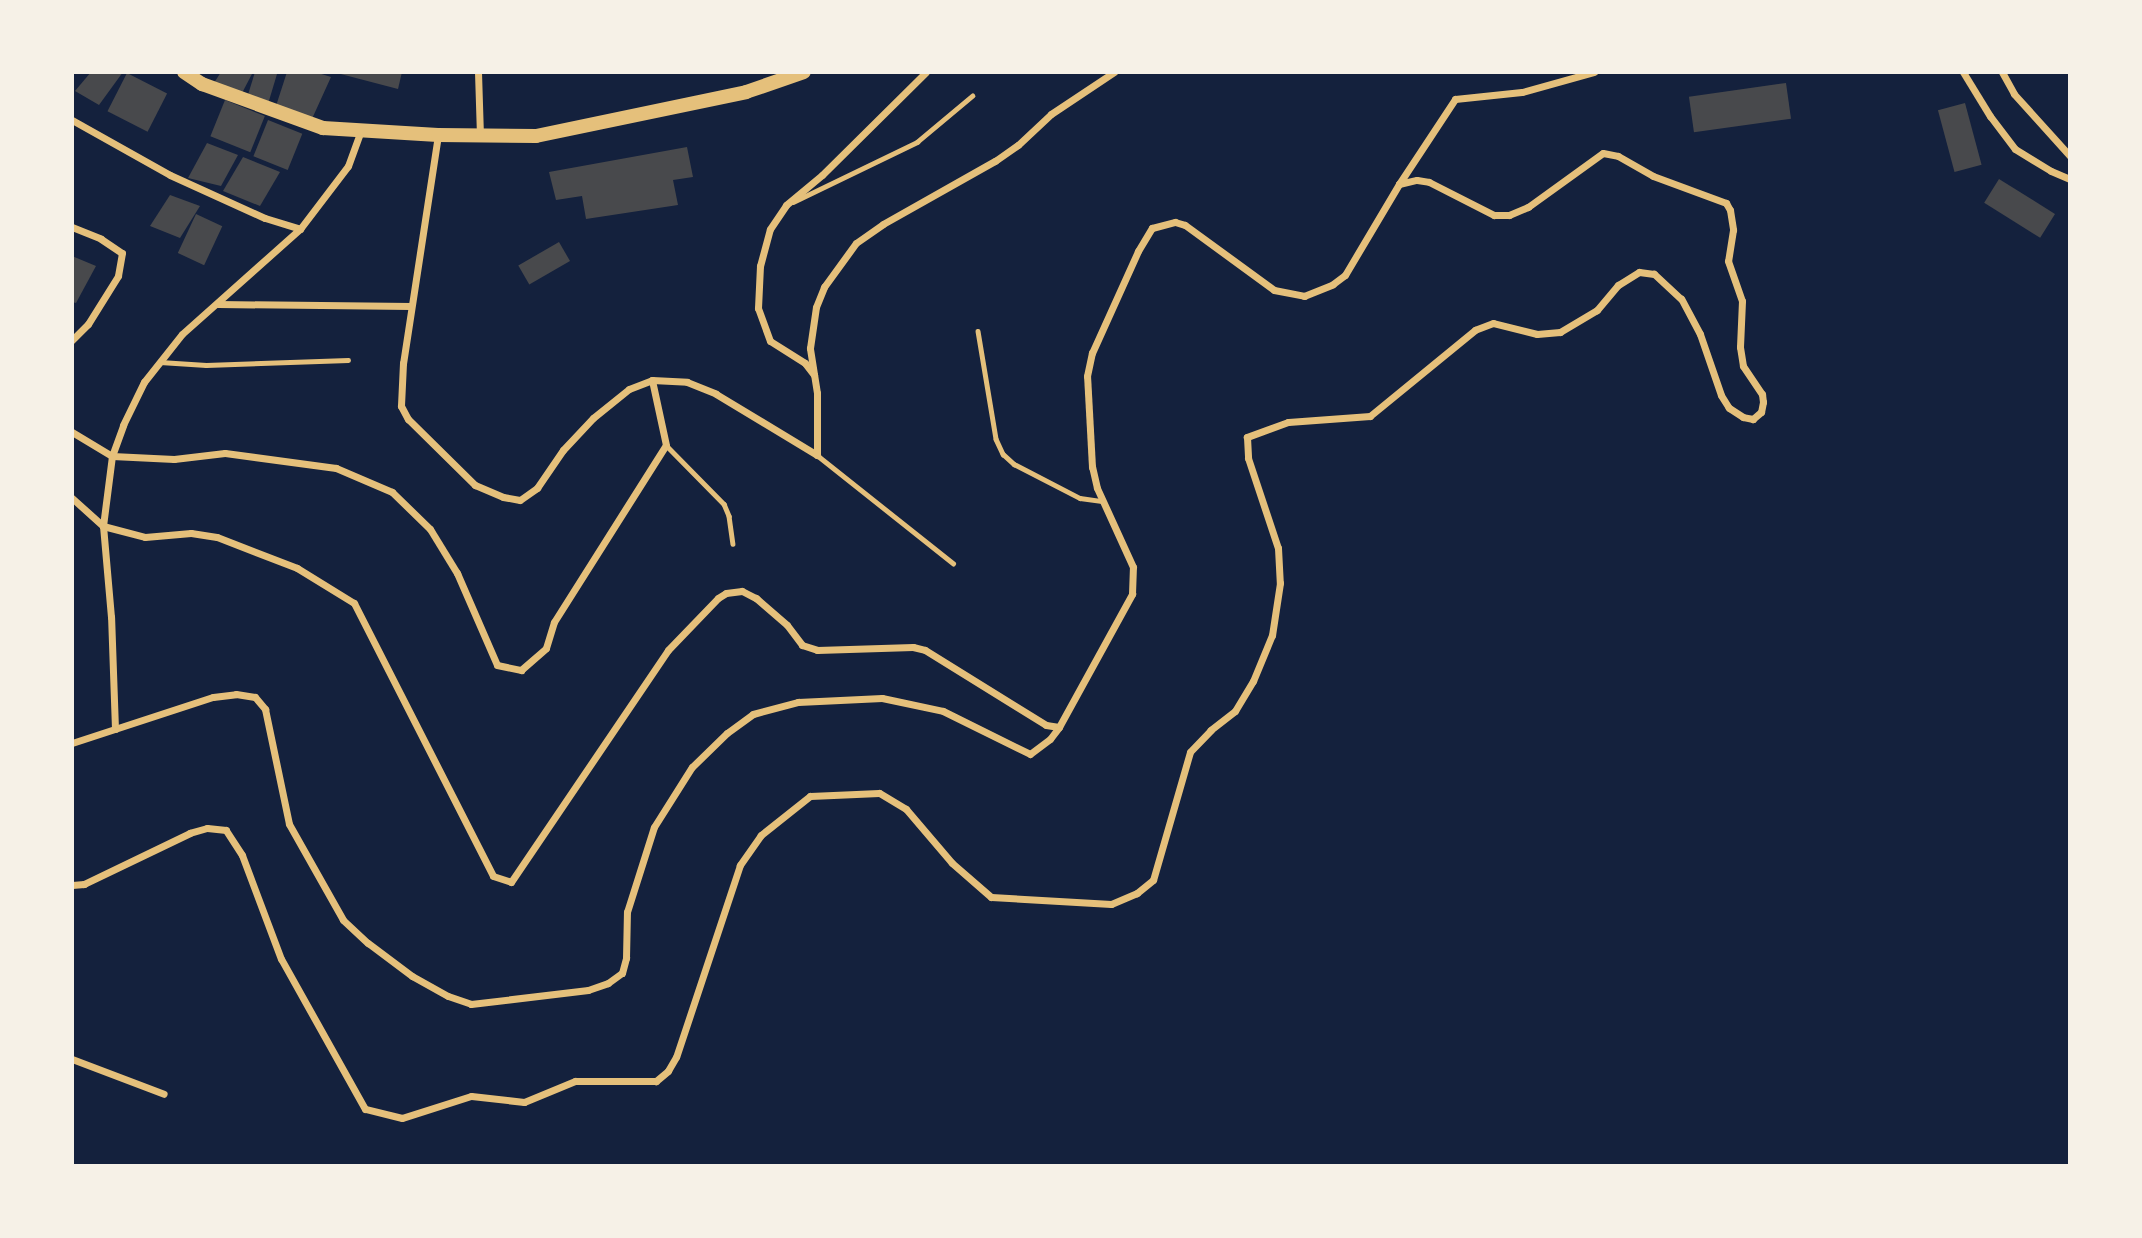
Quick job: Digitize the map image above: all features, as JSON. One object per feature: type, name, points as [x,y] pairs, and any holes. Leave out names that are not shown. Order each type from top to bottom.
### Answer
[{"type":"main road","points":[[184,72],[202,84],[323,128],[438,135],[536,136],[746,92],[804,72]]},
{"type":"street","points":[[478,72],[480,135]]},
{"type":"street","points":[[814,375],[805,363],[770,341],[758,308],[760,266],[770,229],[786,205],[822,175],[926,72]]},
{"type":"street","points":[[817,455],[817,393],[810,348],[816,307],[824,287],[856,243],[883,224],[1006,153],[1051,114],[1114,72]]},
{"type":"street","points":[[72,743],[213,697],[236,694],[255,697],[265,709],[289,824],[342,920],[368,943],[412,976],[448,996],[471,1004],[588,989],[608,983],[622,973],[626,958],[627,912],[654,827],[692,767],[727,733],[752,714],[798,702],[882,698],[943,712],[1030,754],[1050,739],[1059,727],[1132,594],[1133,566],[1103,501],[1092,467],[1087,376],[1089,362],[1138,251],[1152,228],[1175,222],[1185,225],[1275,290],[1304,296],[1333,284],[1345,275],[1399,184],[1455,99],[1522,92],[1594,72]]},
{"type":"street","points":[[1963,72],[2015,149],[2070,179]]},
{"type":"street","points":[[2002,72],[2021,102],[2070,156]]},
{"type":"street","points":[[72,120],[170,175],[265,218],[300,229]]},
{"type":"street","points":[[115,729],[111,617],[103,526],[112,456],[144,382],[182,334],[300,229],[348,166],[361,131]]},
{"type":"street","points":[[438,135],[411,306],[401,406],[408,419],[475,485],[503,497],[520,500],[537,488],[563,450],[593,418],[629,389],[652,380],[687,382],[716,394],[817,455]]},
{"type":"street","points":[[72,885],[84,884],[190,833],[207,828],[226,830],[242,855],[281,959],[365,1109],[402,1118],[471,1096],[524,1102],[575,1080],[656,1081],[668,1071],[676,1058],[740,865],[761,835],[810,796],[879,793],[906,809],[952,863],[991,897],[1111,904],[1137,893],[1153,880],[1159,865],[1190,752],[1234,711],[1253,681],[1272,635],[1280,583],[1278,548],[1248,458],[1247,437],[1288,422],[1370,416],[1475,330],[1493,324],[1537,334],[1559,332],[1597,310],[1618,285],[1639,272],[1654,274],[1681,299],[1696,325],[1721,395],[1729,408],[1743,417],[1753,419],[1761,412],[1762,394],[1743,366],[1740,329],[1743,310],[1730,272],[1728,247],[1733,219],[1726,203],[1653,176],[1618,156],[1603,153],[1528,207],[1509,215],[1494,215],[1429,181],[1417,180],[1399,184]]},
{"type":"street","points":[[72,227],[102,239],[122,253],[118,276],[88,324],[72,340]]},
{"type":"street","points":[[218,304],[411,306]]},
{"type":"street","points":[[72,432],[112,456],[174,459],[225,453],[336,468],[392,492],[430,529],[457,573],[497,665],[521,670],[546,648],[554,622],[666,445],[652,380]]},
{"type":"street","points":[[72,498],[103,526],[145,537],[191,533],[217,537],[297,568],[354,603],[492,876],[511,882],[668,650],[726,593],[742,591],[756,598],[787,625],[802,645],[817,650],[913,647],[925,650],[1046,725],[1059,727]]},
{"type":"street","points":[[72,1059],[164,1094]]},
{"type":"lane","points":[[786,205],[901,151],[972,96]]},
{"type":"lane","points":[[978,331],[996,439],[1003,454],[1014,464],[1080,498],[1103,501]]},
{"type":"lane","points":[[160,362],[206,365],[348,360]]},
{"type":"lane","points":[[666,445],[724,504],[729,516],[733,544]]},
{"type":"lane","points":[[817,455],[953,563]]},
{"type":"building","points":[[91,72],[123,72],[99,105],[75,91]]},
{"type":"building","points":[[221,72],[253,72],[241,95],[214,83]]},
{"type":"building","points":[[255,72],[277,74],[268,104],[247,98]]},
{"type":"building","points":[[287,72],[315,72],[331,77],[311,121],[275,109]]},
{"type":"building","points":[[333,72],[402,72],[398,89]]},
{"type":"building","points":[[127,73],[167,93],[148,132],[107,111]]},
{"type":"building","points":[[1786,83],[1791,119],[1694,132],[1689,97]]},
{"type":"building","points":[[225,100],[265,116],[250,152],[210,136]]},
{"type":"building","points":[[1965,103],[1982,165],[1955,172],[1938,110]]},
{"type":"building","points":[[268,120],[302,134],[288,170],[253,156]]},
{"type":"building","points":[[207,143],[238,155],[221,186],[188,178]]},
{"type":"building","points":[[687,147],[693,177],[673,180],[678,205],[586,219],[582,196],[556,200],[549,172]]},
{"type":"building","points":[[243,157],[280,172],[260,206],[223,191]]},
{"type":"building","points":[[1999,179],[2055,214],[2040,238],[1984,203]]},
{"type":"building","points":[[170,195],[200,206],[180,238],[150,226]]},
{"type":"building","points":[[196,214],[222,226],[204,265],[178,253]]},
{"type":"building","points":[[559,242],[570,261],[529,285],[518,266]]},
{"type":"building","points":[[72,256],[96,266],[76,303],[72,302]]}]
